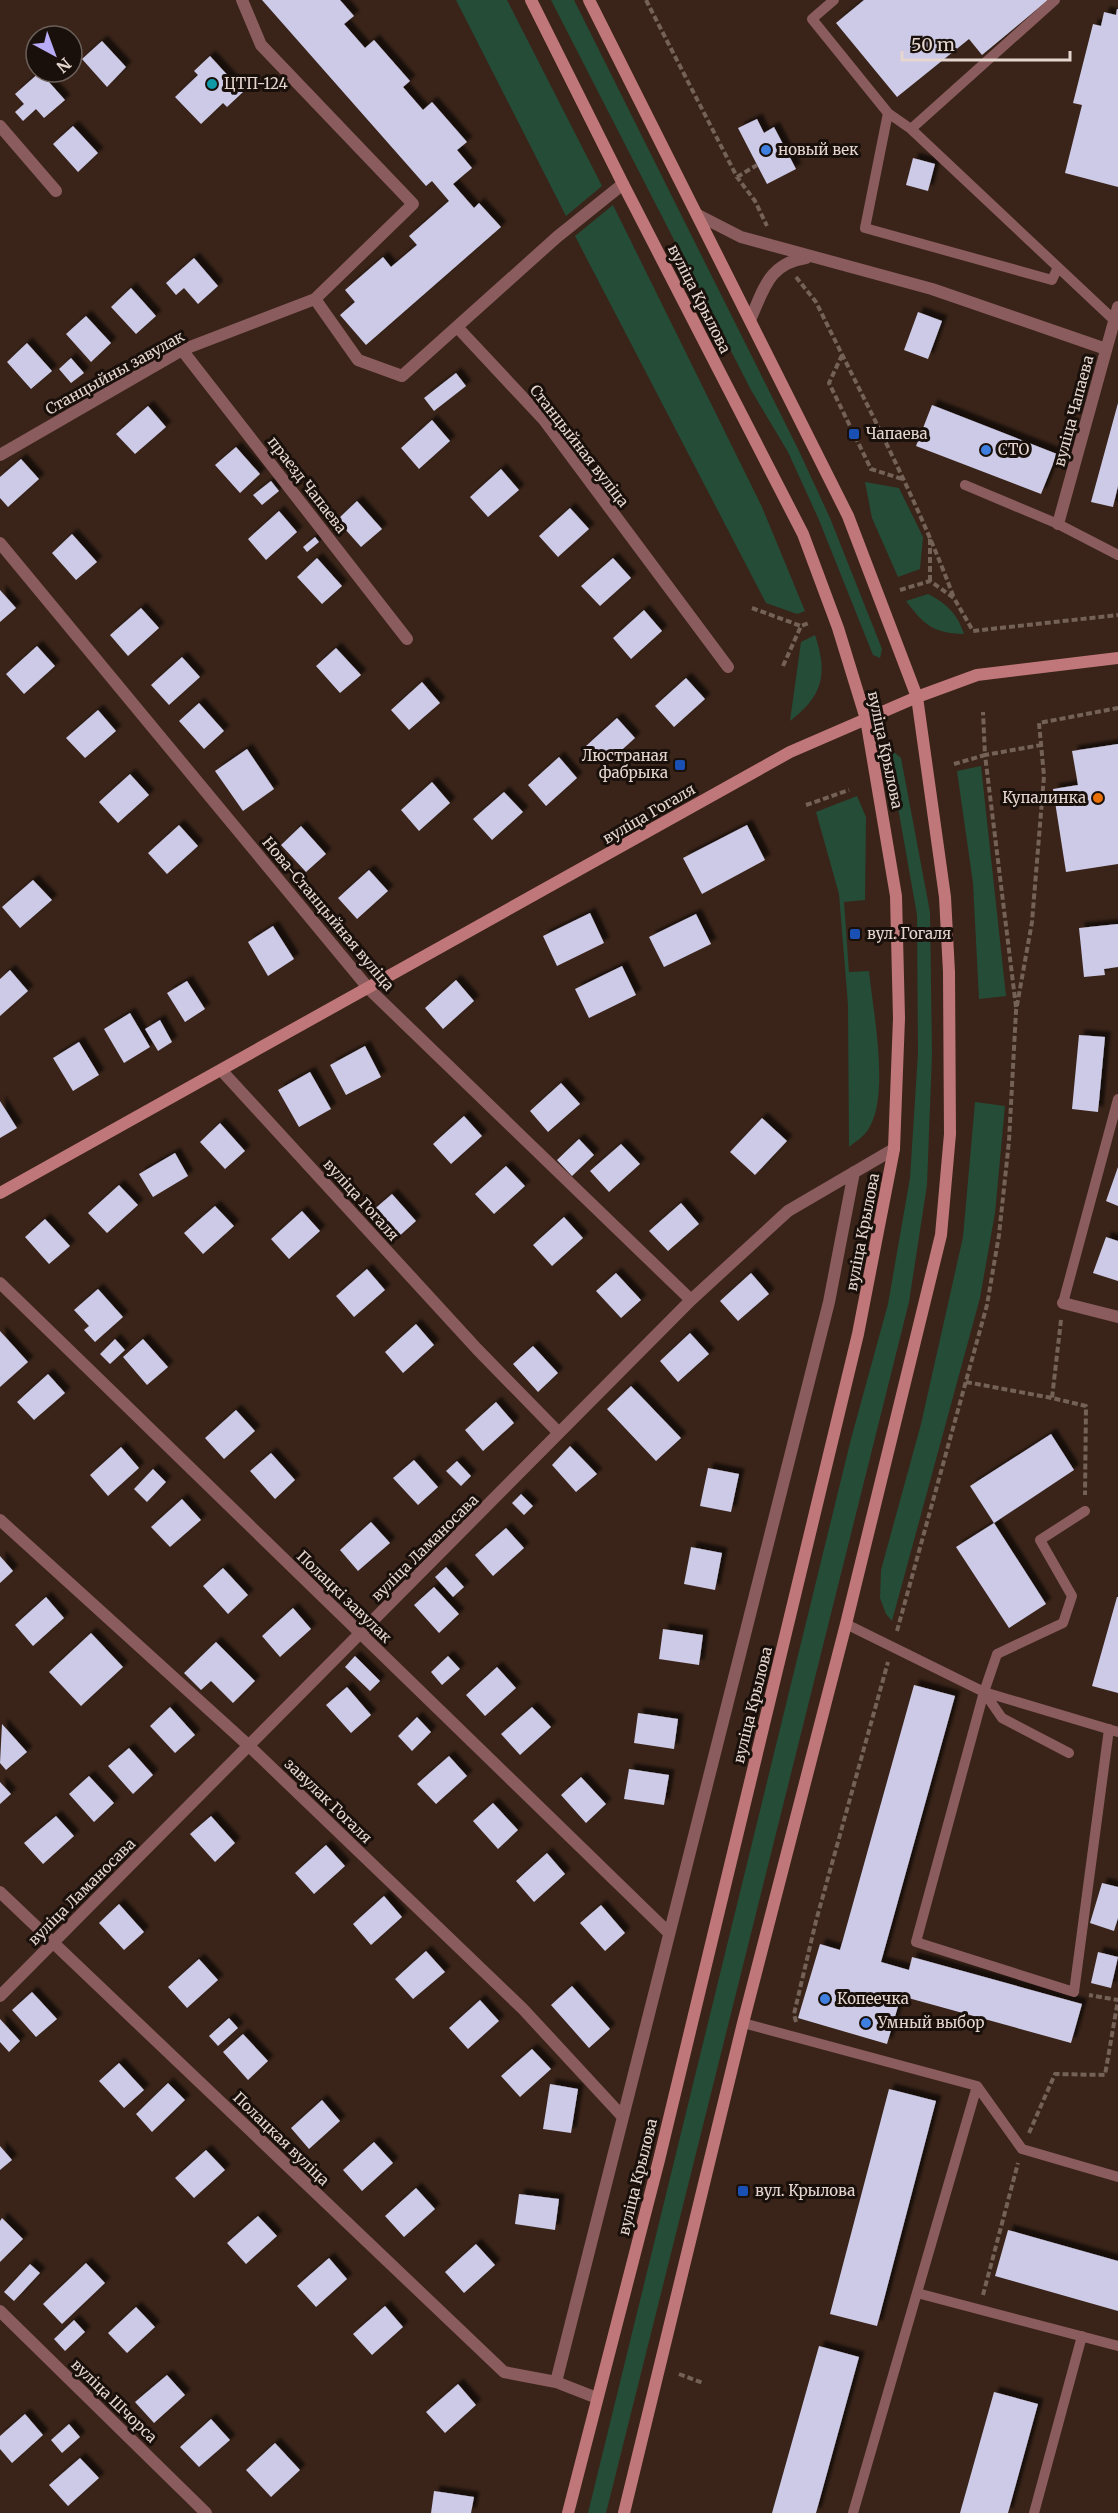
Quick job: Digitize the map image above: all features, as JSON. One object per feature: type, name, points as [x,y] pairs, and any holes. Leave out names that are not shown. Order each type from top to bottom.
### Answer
[{"type":"main road","name":"вуліца Крылова","points":[[531,0],[803,534],[838,628],[866,719],[896,896],[899,1018],[894,1149],[858,1334],[659,2160],[568,2513]]},
{"type":"main road","points":[[589,0],[848,516],[917,697],[945,897],[949,972],[950,1134],[941,1236],[846,1624],[743,2024],[624,2513]]},
{"type":"main road","name":"вуліца Гогаля","points":[[0,1194],[765,765],[917,697],[977,675],[1118,658]]},
{"type":"street","points":[[242,0],[261,45],[413,204],[315,299],[358,360],[402,376],[557,237],[623,184]]},
{"type":"street","points":[[0,126],[56,192]]},
{"type":"street","points":[[698,215],[741,237],[932,289],[1106,349]]},
{"type":"street","points":[[750,320],[766,284],[778,267],[811,257]]},
{"type":"street","name":"Станцыйны завулак","points":[[0,455],[182,350],[315,299]]},
{"type":"street","name":"вуліца Чапаева","points":[[1059,524],[1118,307]]},
{"type":"street","name":"Станцыйная вуліца","points":[[458,328],[544,420],[728,667]]},
{"type":"street","name":"праезд Чапаева","points":[[182,350],[407,639]]},
{"type":"street","name":"Нова-Станцыйная вуліца","points":[[0,543],[369,989],[691,1300]]},
{"type":"street","name":"вуліца Гогаля","points":[[222,1071],[477,1348],[559,1433]]},
{"type":"street","name":"вуліца Ламаносава","points":[[0,1996],[691,1300],[788,1211],[894,1149]]},
{"type":"street","points":[[556,2382],[829,1302],[854,1172]]},
{"type":"street","name":"Полацкі завулак","points":[[0,1283],[669,1933]]},
{"type":"street","points":[[1063,1303],[1118,1317]]},
{"type":"street","name":"завулак Гогаля","points":[[0,1520],[248,1745],[523,2009],[622,2116]]},
{"type":"street","name":"Полацкая вуліца","points":[[0,1892],[504,2372],[556,2382],[597,2398]]},
{"type":"street","name":"вуліца Шчорса","points":[[0,2311],[207,2513]]},
{"type":"lane","points":[[834,0],[812,19],[888,113],[911,129],[1114,320]]},
{"type":"lane","points":[[911,129],[1055,0]]},
{"type":"lane","points":[[888,113],[865,228],[1052,280],[1058,267]]},
{"type":"lane","points":[[965,485],[1059,524],[1118,555]]},
{"type":"lane","points":[[1063,1303],[1118,1099]]},
{"type":"lane","points":[[846,1624],[984,1692],[1113,1731],[1074,1992],[916,1942],[984,1692],[997,1654],[1063,1623],[1072,1596],[1040,1540],[1085,1511]]},
{"type":"lane","points":[[984,1692],[1002,1718],[1069,1753]]},
{"type":"lane","points":[[743,2024],[977,2086],[1022,2149],[1118,2177]]},
{"type":"lane","points":[[853,2513],[977,2086]]},
{"type":"lane","points":[[917,2293],[1118,2346]]},
{"type":"lane","points":[[1034,2513],[1082,2336]]},
{"type":"path","points":[[646,0],[737,177],[755,201],[778,248]]},
{"type":"path","points":[[737,177],[757,165]]},
{"type":"path","points":[[785,264],[816,302],[930,533],[954,598],[974,631],[1118,615]]},
{"type":"path","points":[[842,355],[829,383],[862,451],[871,469],[903,479]]},
{"type":"path","points":[[930,533],[930,581]]},
{"type":"path","points":[[900,591],[930,581]]},
{"type":"path","points":[[930,581],[954,598]]},
{"type":"path","points":[[752,608],[801,626],[809,624]]},
{"type":"path","points":[[783,666],[801,626]]},
{"type":"path","points":[[798,2037],[794,2014],[816,1921],[987,1305],[999,1235],[1009,1141],[1016,1011],[1032,922],[1044,776],[1039,723],[1118,708]]},
{"type":"path","points":[[983,712],[985,756],[1016,1011]]},
{"type":"path","points":[[954,764],[1041,745]]},
{"type":"path","points":[[806,805],[849,790]]},
{"type":"path","points":[[1052,1398],[1063,1303]]},
{"type":"path","points":[[966,1382],[1086,1406],[1085,1511]]},
{"type":"path","points":[[979,2309],[1022,2149],[1055,2074],[1105,2075],[1118,2000],[1074,1992]]},
{"type":"path","points":[[679,2374],[703,2383]]},
{"type":"green space","points":[[456,0],[507,0],[602,186],[566,216]]},
{"type":"green space","points":[[551,0],[574,0],[799,451],[830,518],[882,649],[880,658],[873,655],[819,520],[788,452],[751,390]]},
{"type":"green space","points":[[613,205],[762,507],[805,611],[797,614],[766,603],[575,236]]},
{"type":"green space","points":[[865,482],[899,488],[923,537],[920,569],[898,577],[872,518]]},
{"type":"green space","points":[[928,594],[950,610],[958,620],[964,634],[944,632],[930,626],[906,601]]},
{"type":"green space","points":[[815,635],[821,661],[820,683],[810,702],[790,721],[801,642]]},
{"type":"green space","points":[[894,752],[901,758],[930,912],[932,1054],[927,1185],[909,1302],[606,2513],[588,2513],[851,1439],[888,1304],[910,1178],[918,1053],[917,915],[890,762]]},
{"type":"green space","points":[[981,766],[1006,996],[979,999],[973,883],[957,771]]},
{"type":"green space","points":[[857,796],[866,817],[865,900],[844,902],[849,972],[869,971],[879,1074],[875,1113],[867,1131],[849,1147],[848,1005],[839,894],[816,812]]},
{"type":"green space","points":[[975,1102],[1005,1106],[995,1213],[980,1298],[892,1621],[886,1614],[880,1598],[881,1570],[921,1424],[963,1237]]},
{"type":"building","points":[[262,0],[340,0],[354,16],[344,24],[365,48],[374,40],[410,81],[403,87],[423,110],[432,102],[467,142],[457,150],[472,168],[453,184],[474,208],[479,203],[501,227],[366,345],[340,315],[355,302],[345,290],[383,257],[391,267],[417,245],[409,236],[449,201],[432,181],[426,186]]},
{"type":"building","points":[[864,0],[1048,0],[982,55],[969,39],[897,97],[836,23]]},
{"type":"building","points":[[1117,9],[1118,187],[1065,173],[1082,105],[1073,103],[1093,24],[1101,26],[1104,12],[1116,15]]},
{"type":"building","points":[[102,41],[126,67],[107,87],[84,61],[84,57]]},
{"type":"building","name":"ЦТП-124","points":[[210,56],[243,92],[227,107],[223,103],[201,124],[175,97],[198,75],[194,71]]},
{"type":"building","points":[[26,84],[51,84],[65,100],[44,118],[36,109],[23,121],[15,112],[24,104],[15,94]]},
{"type":"building","points":[[757,119],[764,133],[774,127],[796,169],[767,184],[738,128]]},
{"type":"building","points":[[73,126],[98,153],[78,172],[53,144]]},
{"type":"building","points":[[913,158],[935,164],[928,191],[906,185]]},
{"type":"building","points":[[194,258],[218,286],[198,304],[184,288],[176,295],[166,283]]},
{"type":"building","points":[[131,288],[156,316],[136,334],[111,307]]},
{"type":"building","points":[[918,312],[942,321],[928,359],[904,350]]},
{"type":"building","points":[[86,316],[111,343],[91,362],[66,334]]},
{"type":"building","points":[[27,343],[52,371],[31,389],[7,362]]},
{"type":"building","points":[[71,358],[84,373],[71,383],[59,369]]},
{"type":"building","points":[[456,373],[466,386],[434,411],[424,398]]},
{"type":"building","points":[[1118,403],[1118,486],[1113,507],[1091,502]]},
{"type":"building","name":"СТО","points":[[932,405],[1057,454],[1041,494],[916,446]]},
{"type":"building","points":[[148,406],[166,427],[135,454],[116,434]]},
{"type":"building","points":[[432,420],[450,441],[419,469],[401,448]]},
{"type":"building","points":[[236,447],[260,474],[240,493],[215,465]]},
{"type":"building","points":[[21,459],[39,479],[8,507],[0,498],[0,477]]},
{"type":"building","points":[[501,469],[519,490],[488,517],[470,497]]},
{"type":"building","points":[[271,481],[279,491],[262,505],[253,495]]},
{"type":"building","points":[[357,501],[382,529],[361,547],[337,520]]},
{"type":"building","points":[[570,508],[589,529],[558,557],[539,536]]},
{"type":"building","points":[[279,511],[297,532],[266,560],[248,539]]},
{"type":"building","points":[[72,534],[97,562],[76,580],[52,553]]},
{"type":"building","points":[[315,537],[319,542],[307,552],[303,547]]},
{"type":"building","points":[[317,558],[342,586],[322,604],[297,577]]},
{"type":"building","points":[[613,558],[631,578],[600,606],[581,586]]},
{"type":"building","points":[[0,590],[16,608],[0,622]]},
{"type":"building","points":[[141,608],[159,628],[128,656],[110,635]]},
{"type":"building","points":[[644,610],[662,631],[631,659],[613,638]]},
{"type":"building","points":[[37,646],[55,666],[24,694],[6,674]]},
{"type":"building","points":[[336,648],[361,675],[340,693],[316,666]]},
{"type":"building","points":[[182,657],[200,677],[169,705],[151,685]]},
{"type":"building","points":[[686,678],[705,699],[674,727],[655,706]]},
{"type":"building","points":[[422,682],[440,703],[409,730],[391,710]]},
{"type":"building","points":[[199,703],[224,731],[204,749],[179,721]]},
{"type":"building","points":[[98,710],[116,731],[85,758],[66,738]]},
{"type":"building","points":[[617,718],[635,738],[604,766],[586,746]]},
{"type":"building","points":[[1118,744],[1118,864],[1066,872],[1053,789],[1078,785],[1072,751]]},
{"type":"building","points":[[247,749],[274,789],[243,811],[215,771]]},
{"type":"building","points":[[559,757],[577,778],[546,806],[528,785]]},
{"type":"building","points":[[130,774],[149,795],[118,823],[99,802]]},
{"type":"building","points":[[432,782],[450,803],[419,831],[401,810]]},
{"type":"building","points":[[504,792],[523,812],[492,840],[473,819]]},
{"type":"building","points":[[179,825],[198,846],[167,874],[148,853]]},
{"type":"building","points":[[747,825],[765,860],[702,894],[683,858]]},
{"type":"building","points":[[301,826],[326,854],[306,872],[281,845]]},
{"type":"building","points":[[369,870],[388,891],[357,919],[338,898]]},
{"type":"building","points":[[33,880],[52,900],[20,928],[2,907]]},
{"type":"building","points":[[590,913],[604,943],[557,966],[543,936]]},
{"type":"building","points":[[696,914],[711,944],[664,967],[649,937]]},
{"type":"building","points":[[1118,924],[1118,967],[1104,969],[1105,975],[1084,977],[1079,928]]},
{"type":"building","points":[[273,926],[294,959],[268,976],[248,942]]},
{"type":"building","points":[[622,966],[636,995],[589,1018],[575,989]]},
{"type":"building","points":[[10,970],[28,991],[0,1016],[0,979]]},
{"type":"building","points":[[456,980],[474,1001],[443,1029],[425,1008]]},
{"type":"building","points":[[187,981],[205,1009],[185,1022],[167,993]]},
{"type":"building","points":[[130,1013],[150,1047],[124,1063],[104,1029]]},
{"type":"building","points":[[160,1020],[172,1042],[158,1051],[145,1029]]},
{"type":"building","points":[[1079,1035],[1105,1037],[1098,1112],[1072,1109]]},
{"type":"building","points":[[79,1042],[99,1075],[73,1091],[53,1058]]},
{"type":"building","points":[[365,1046],[381,1077],[346,1095],[330,1065]]},
{"type":"building","points":[[310,1072],[331,1109],[299,1127],[278,1090]]},
{"type":"building","points":[[561,1083],[580,1104],[548,1132],[530,1111]]},
{"type":"building","points":[[0,1101],[17,1128],[0,1138]]},
{"type":"building","points":[[464,1116],[482,1136],[451,1164],[433,1144]]},
{"type":"building","points":[[762,1118],[787,1141],[755,1175],[730,1152]]},
{"type":"building","points":[[220,1123],[245,1151],[225,1169],[200,1142]]},
{"type":"building","points":[[579,1139],[594,1155],[572,1176],[557,1160]]},
{"type":"building","points":[[621,1144],[640,1164],[609,1192],[590,1171]]},
{"type":"building","points":[[175,1153],[188,1176],[153,1197],[139,1174]]},
{"type":"building","points":[[506,1166],[525,1186],[494,1214],[475,1194]]},
{"type":"building","points":[[1118,1167],[1118,1206],[1106,1201]]},
{"type":"building","points":[[119,1185],[138,1205],[107,1233],[88,1213]]},
{"type":"building","points":[[392,1194],[416,1221],[396,1239],[371,1212]]},
{"type":"building","points":[[681,1203],[699,1224],[668,1251],[649,1231]]},
{"type":"building","points":[[215,1206],[234,1226],[203,1254],[184,1233]]},
{"type":"building","points":[[302,1211],[320,1231],[289,1259],[271,1239]]},
{"type":"building","points":[[564,1217],[583,1238],[552,1266],[533,1245]]},
{"type":"building","points":[[45,1219],[70,1246],[49,1264],[25,1237]]},
{"type":"building","points":[[1106,1237],[1118,1241],[1118,1281],[1093,1273]]},
{"type":"building","points":[[367,1269],[385,1290],[354,1317],[336,1296]]},
{"type":"building","points":[[616,1273],[641,1300],[621,1318],[596,1291]]},
{"type":"building","points":[[751,1273],[769,1294],[738,1321],[720,1301]]},
{"type":"building","points":[[98,1289],[123,1317],[95,1342],[84,1330],[89,1326],[74,1310]]},
{"type":"building","points":[[416,1324],[434,1345],[403,1373],[385,1352]]},
{"type":"building","points":[[0,1331],[28,1362],[0,1387]]},
{"type":"building","points":[[690,1333],[709,1354],[678,1382],[660,1361]]},
{"type":"building","points":[[115,1339],[125,1350],[110,1364],[100,1354]]},
{"type":"building","points":[[143,1339],[168,1367],[147,1385],[123,1357]]},
{"type":"building","points":[[533,1346],[558,1373],[538,1392],[513,1364]]},
{"type":"building","points":[[48,1374],[65,1393],[34,1420],[17,1402]]},
{"type":"building","points":[[631,1386],[681,1438],[656,1461],[607,1409]]},
{"type":"building","points":[[496,1402],[514,1423],[483,1451],[465,1430]]},
{"type":"building","points":[[236,1410],[255,1431],[224,1459],[205,1438]]},
{"type":"building","points":[[1051,1434],[1074,1470],[994,1523],[970,1486]]},
{"type":"building","points":[[570,1446],[597,1474],[576,1492],[552,1465]]},
{"type":"building","points":[[121,1447],[139,1468],[108,1496],[90,1475]]},
{"type":"building","points":[[271,1453],[295,1480],[275,1499],[250,1471]]},
{"type":"building","points":[[414,1460],[438,1487],[418,1505],[393,1478]]},
{"type":"building","points":[[457,1461],[471,1476],[461,1486],[446,1471]]},
{"type":"building","points":[[708,1468],[739,1474],[731,1512],[700,1506]]},
{"type":"building","points":[[153,1469],[166,1482],[147,1502],[134,1489]]},
{"type":"building","points":[[521,1494],[533,1506],[524,1515],[512,1503]]},
{"type":"building","points":[[182,1499],[201,1520],[170,1547],[151,1527]]},
{"type":"building","points":[[371,1522],[390,1543],[358,1571],[340,1550]]},
{"type":"building","points":[[994,1523],[1046,1604],[1009,1628],[956,1547]]},
{"type":"building","points":[[506,1528],[524,1548],[493,1576],[475,1555]]},
{"type":"building","points":[[691,1547],[722,1553],[715,1590],[684,1584]]},
{"type":"building","points":[[0,1556],[13,1571],[0,1583]]},
{"type":"building","points":[[446,1567],[464,1587],[453,1597],[435,1577]]},
{"type":"building","points":[[223,1568],[248,1595],[228,1614],[203,1586]]},
{"type":"building","points":[[434,1587],[459,1614],[439,1633],[414,1605]]},
{"type":"building","points":[[46,1597],[64,1618],[33,1646],[15,1625]]},
{"type":"building","points":[[1118,1597],[1118,1693],[1092,1686]]},
{"type":"building","points":[[293,1608],[311,1629],[280,1657],[262,1636]]},
{"type":"building","points":[[663,1629],[703,1635],[699,1665],[659,1659]]},
{"type":"building","points":[[91,1633],[123,1667],[81,1706],[49,1672]]},
{"type":"building","points":[[216,1642],[255,1681],[233,1703],[211,1681],[201,1690],[184,1673]]},
{"type":"building","points":[[355,1656],[380,1681],[370,1691],[345,1667]]},
{"type":"building","points":[[448,1656],[460,1669],[442,1685],[431,1672]]},
{"type":"building","points":[[497,1667],[516,1688],[485,1716],[466,1695]]},
{"type":"building","points":[[914,1685],[955,1696],[881,1962],[909,1970],[912,1957],[1082,2004],[1071,2043],[901,1996],[887,2044],[798,2018],[820,1944],[840,1950]]},
{"type":"building","points":[[347,1687],[371,1715],[351,1733],[326,1705]]},
{"type":"building","points":[[170,1707],[195,1735],[175,1753],[150,1726]]},
{"type":"building","points":[[532,1707],[551,1727],[520,1755],[501,1734]]},
{"type":"building","points":[[638,1713],[678,1719],[674,1749],[634,1743]]},
{"type":"building","points":[[417,1717],[431,1732],[412,1751],[398,1736]]},
{"type":"building","points":[[2,1724],[27,1752],[6,1770],[0,1763]]},
{"type":"building","points":[[129,1748],[153,1775],[133,1794],[108,1766]]},
{"type":"building","points":[[449,1756],[467,1776],[436,1804],[417,1784]]},
{"type":"building","points":[[629,1769],[669,1775],[664,1805],[624,1799]]},
{"type":"building","points":[[89,1776],[114,1803],[94,1822],[69,1794]]},
{"type":"building","points":[[581,1777],[606,1804],[586,1823],[561,1795]]},
{"type":"building","points":[[0,1782],[11,1794],[0,1804]]},
{"type":"building","points":[[493,1803],[518,1830],[498,1849],[473,1821]]},
{"type":"building","points":[[56,1816],[74,1836],[43,1864],[24,1843]]},
{"type":"building","points":[[211,1816],[235,1843],[215,1862],[190,1834]]},
{"type":"building","points":[[326,1845],[345,1866],[314,1894],[295,1873]]},
{"type":"building","points":[[547,1853],[565,1874],[534,1902],[516,1881]]},
{"type":"building","points":[[1102,1883],[1118,1887],[1118,1918],[1114,1931],[1090,1923]]},
{"type":"building","points":[[384,1896],[402,1917],[371,1945],[353,1924]]},
{"type":"building","points":[[119,1904],[144,1932],[124,1950],[99,1923]]},
{"type":"building","points":[[601,1905],[625,1933],[605,1951],[580,1923]]},
{"type":"building","points":[[426,1951],[445,1972],[413,1999],[395,1979]]},
{"type":"building","points":[[1098,1952],[1118,1957],[1111,1988],[1091,1983]]},
{"type":"building","points":[[199,1959],[218,1980],[187,2008],[168,1987]]},
{"type":"building","points":[[572,1986],[610,2029],[589,2048],[551,2005]]},
{"type":"building","points":[[32,1992],[57,2019],[36,2037],[12,2010]]},
{"type":"building","points":[[480,2000],[499,2021],[468,2049],[449,2028]]},
{"type":"building","points":[[229,2018],[238,2028],[218,2046],[209,2036]]},
{"type":"building","points":[[0,2019],[20,2041],[9,2052],[0,2042]]},
{"type":"building","points":[[243,2034],[268,2061],[248,2080],[223,2052]]},
{"type":"building","points":[[532,2049],[551,2069],[520,2097],[501,2076]]},
{"type":"building","points":[[119,2063],[144,2090],[124,2108],[99,2081]]},
{"type":"building","points":[[168,2083],[185,2100],[152,2132],[136,2114]]},
{"type":"building","points":[[550,2084],[578,2089],[571,2133],[543,2129]]},
{"type":"building","points":[[889,2089],[936,2101],[877,2326],[830,2314]]},
{"type":"building","points":[[322,2100],[340,2121],[309,2149],[291,2128]]},
{"type":"building","points":[[374,2142],[393,2163],[362,2191],[343,2170]]},
{"type":"building","points":[[0,2146],[12,2160],[0,2170]]},
{"type":"building","points":[[206,2150],[225,2170],[194,2198],[175,2178]]},
{"type":"building","points":[[416,2188],[435,2209],[404,2237],[385,2216]]},
{"type":"building","points":[[519,2194],[559,2199],[555,2230],[515,2224]]},
{"type":"building","points":[[258,2216],[277,2236],[246,2264],[227,2243]]},
{"type":"building","points":[[2,2218],[23,2239],[0,2262],[0,2221]]},
{"type":"building","points":[[1008,2230],[1118,2261],[1118,2311],[995,2276]]},
{"type":"building","points":[[476,2244],[495,2265],[464,2293],[445,2272]]},
{"type":"building","points":[[329,2258],[347,2279],[316,2307],[297,2286]]},
{"type":"building","points":[[86,2263],[105,2283],[62,2324],[43,2304]]},
{"type":"building","points":[[30,2264],[40,2273],[14,2301],[4,2292]]},
{"type":"building","points":[[385,2306],[403,2327],[372,2355],[353,2334]]},
{"type":"building","points":[[136,2307],[155,2327],[127,2353],[108,2333]]},
{"type":"building","points":[[74,2320],[85,2332],[65,2351],[54,2339]]},
{"type":"building","points":[[819,2346],[859,2357],[816,2513],[772,2513]]},
{"type":"building","points":[[167,2375],[185,2395],[154,2423],[135,2402]]},
{"type":"building","points":[[458,2384],[476,2405],[445,2433],[426,2412]]},
{"type":"building","points":[[994,2392],[1038,2404],[1008,2513],[960,2513]]},
{"type":"building","points":[[25,2414],[43,2435],[12,2463],[0,2449],[0,2436]]},
{"type":"building","points":[[211,2419],[230,2440],[199,2467],[180,2447]]},
{"type":"building","points":[[69,2424],[80,2437],[62,2453],[51,2440]]},
{"type":"building","points":[[275,2443],[300,2470],[271,2497],[246,2470]]},
{"type":"building","points":[[80,2458],[99,2478],[68,2506],[49,2485]]},
{"type":"building","points":[[434,2491],[474,2497],[471,2513],[431,2513]]},
{"type":"place","name":"ЦТП-124","points":[[212,84]]},
{"type":"place","name":"новый век","points":[[766,150]]},
{"type":"place","name":"Чапаева","points":[[854,434]]},
{"type":"place","name":"СТО","points":[[986,450]]},
{"type":"place","name":"Люстраная фабрыка","points":[[680,765]]},
{"type":"place","name":"Купалинка","points":[[1098,798]]},
{"type":"place","name":"вул. Гогаля","points":[[855,934]]},
{"type":"place","name":"Копеечка","points":[[825,1999]]},
{"type":"place","name":"Умный выбор","points":[[866,2023]]},
{"type":"place","name":"вул. Крылова","points":[[743,2191]]}]
